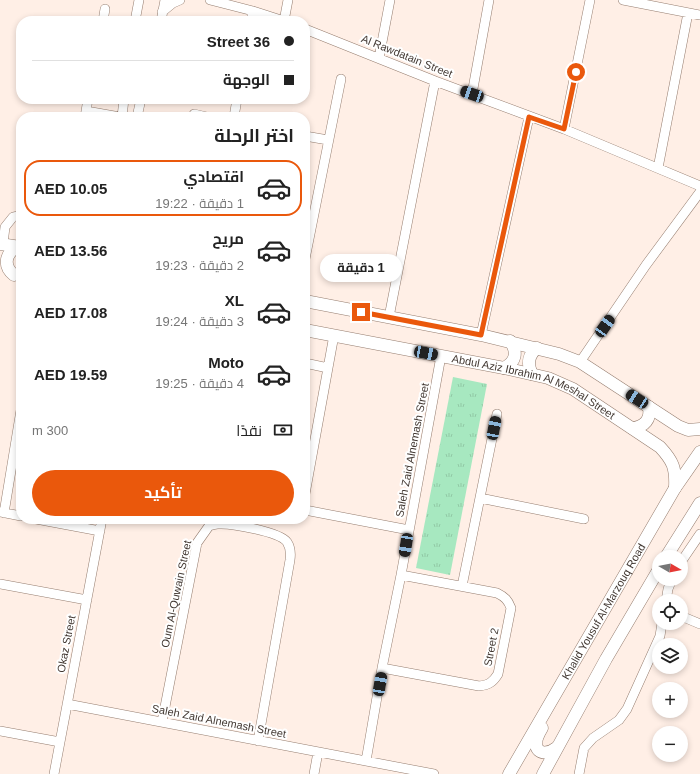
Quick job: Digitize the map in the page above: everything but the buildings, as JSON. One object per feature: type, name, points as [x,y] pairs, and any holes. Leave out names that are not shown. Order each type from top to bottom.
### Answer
[{"type":"main road","points":[[1,244],[16,246]]},
{"type":"main road","points":[[16,248],[8,254],[6,260],[10,271],[16,275]]},
{"type":"main road","points":[[0,272],[16,276]]},
{"type":"main road","points":[[310,302],[510,341],[559,354],[580,362],[678,426],[688,430],[700,429]]},
{"type":"main road","name":"Abdul Aziz Ibrahim Al Meshal Street","points":[[310,331],[504,368],[532,374],[558,382],[573,389],[660,447],[668,455],[673,464],[676,474],[676,488]]},
{"type":"main road","points":[[504,368],[513,361],[515,356],[513,346],[510,341]]},
{"type":"main road","points":[[532,374],[528,365],[533,351],[537,348]]},
{"type":"main road","points":[[632,428],[639,427],[644,424],[650,413],[649,407]]},
{"type":"main road","name":"Khalid Yousuf Al-Marzouq Road","points":[[509,772],[676,488],[700,452]]},
{"type":"main road","points":[[670,550],[700,503]]},
{"type":"main road","points":[[543,774],[606,659],[652,581]]},
{"type":"main road","points":[[556,748],[551,752],[542,752],[537,746],[537,738],[574,672],[593,629]]},
{"type":"street","points":[[136,16],[139,0]]},
{"type":"street","points":[[161,16],[165,0]]},
{"type":"street","points":[[162,16],[173,3],[180,0]]},
{"type":"street","points":[[210,0],[268,16]]},
{"type":"street","points":[[285,16],[288,0]]},
{"type":"street","points":[[379,58],[390,0]]},
{"type":"street","points":[[472,94],[489,0]]},
{"type":"street","points":[[564,129],[590,0]]},
{"type":"street","points":[[623,0],[700,15]]},
{"type":"street","points":[[104,16],[105,9]]},
{"type":"street","points":[[252,16],[253,11]]},
{"type":"street","points":[[658,168],[688,13]]},
{"type":"street","name":"Al Rawdatain Street","points":[[310,31],[435,81],[564,129],[700,186]]},
{"type":"street","points":[[310,233],[340,79]]},
{"type":"street","points":[[389,317],[435,81]]},
{"type":"street","points":[[481,335],[529,117]]},
{"type":"street","points":[[310,137],[328,140]]},
{"type":"street","points":[[580,362],[646,265],[700,192]]},
{"type":"street","points":[[1,244],[5,227],[13,217],[16,216]]},
{"type":"street","points":[[310,467],[334,335]]},
{"type":"street","name":"Saleh Zaid Alnemash Street","points":[[366,761],[382,668],[402,575],[441,356]]},
{"type":"street","points":[[310,364],[328,368]]},
{"type":"street","points":[[462,586],[497,414]]},
{"type":"street","points":[[16,437],[2,513],[16,515]]},
{"type":"street","points":[[480,498],[584,519]]},
{"type":"street","points":[[310,511],[409,530]]},
{"type":"street","points":[[65,524],[100,530]]},
{"type":"street","name":"Okaz Street","points":[[54,774],[101,524]]},
{"type":"street","name":"Oum Al-Quwain Street","points":[[162,722],[197,543],[209,526],[226,524],[281,536],[291,549],[258,740]]},
{"type":"street","points":[[688,552],[700,534]]},
{"type":"street","name":"Street 2","points":[[382,668],[479,686],[487,685],[494,681],[498,674],[511,608],[504,596],[497,593],[402,575]]},
{"type":"street","points":[[0,584],[87,600]]},
{"type":"street","points":[[688,619],[700,624]]},
{"type":"street","points":[[579,774],[584,748],[593,738],[619,720],[627,708],[660,636],[661,630]]},
{"type":"street","name":"Saleh Zaid Alnemash Street","points":[[67,704],[430,774]]},
{"type":"street","points":[[0,731],[60,742]]},
{"type":"street","points":[[314,774],[318,752]]},
{"type":"green space","points":[[453,377],[487,384],[450,575],[416,568]]},
{"type":"route","points":[[361,312],[481,335],[529,117],[564,129],[576,72]]}]
